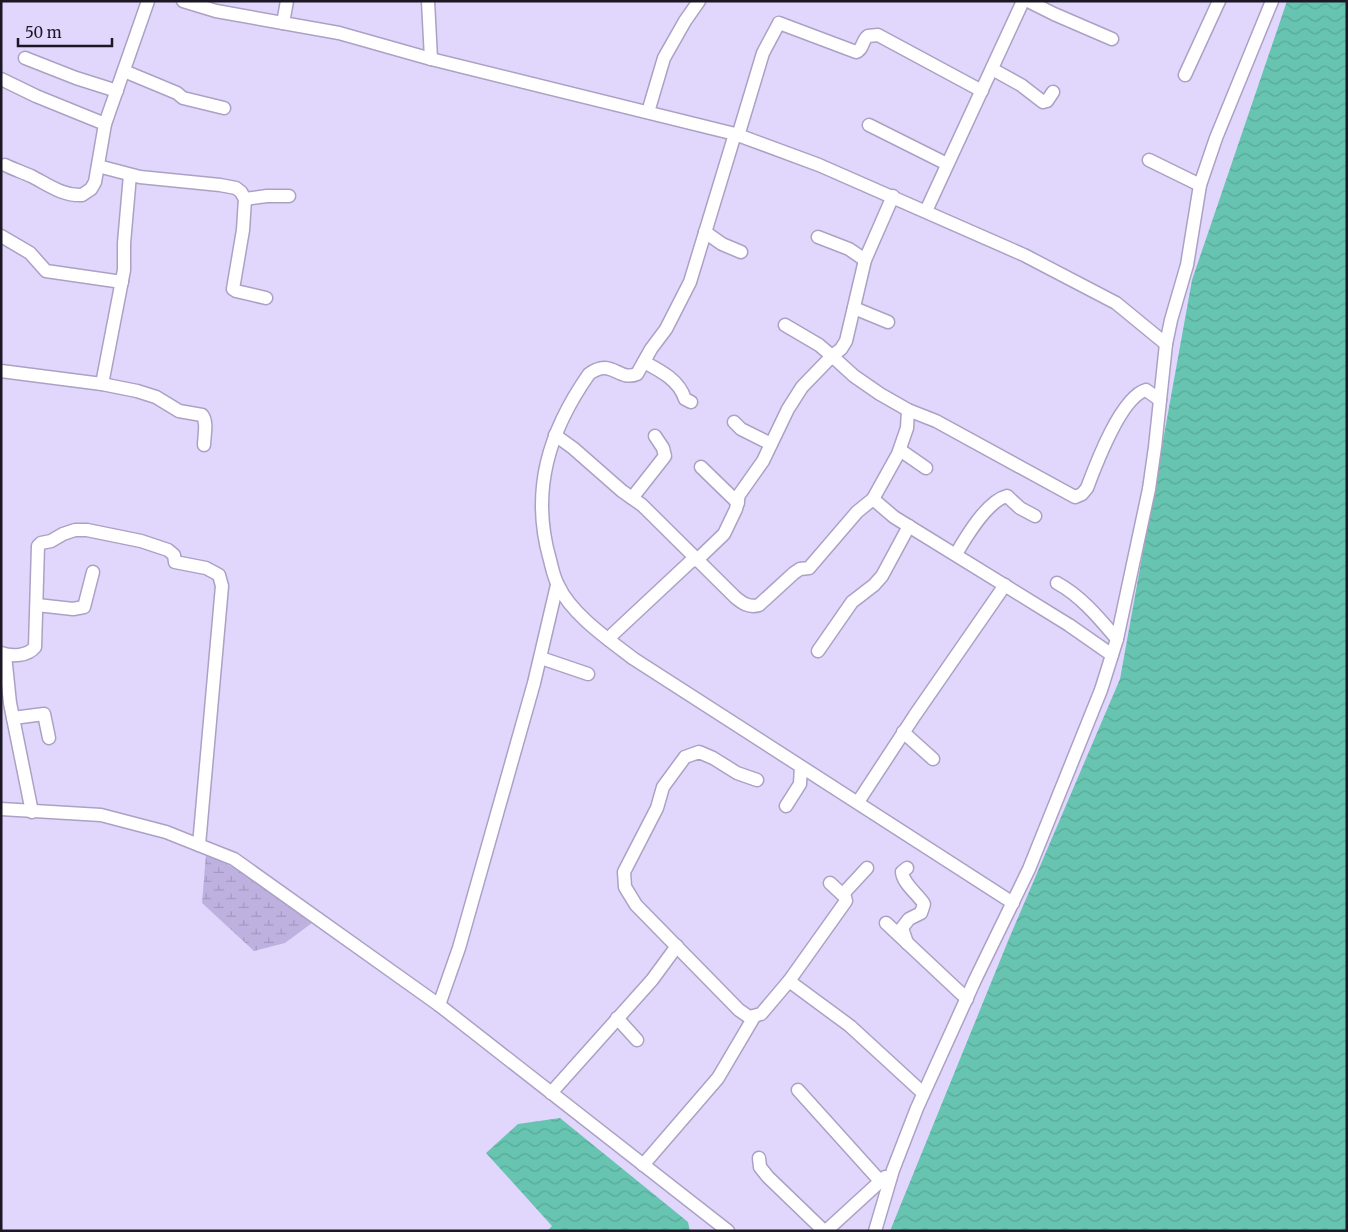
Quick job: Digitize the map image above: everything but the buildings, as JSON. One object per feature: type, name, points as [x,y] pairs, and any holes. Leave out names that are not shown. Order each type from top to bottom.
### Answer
[{"type":"street","points":[[5,166],[31,176],[54,189],[79,195],[85,194],[92,188],[98,166],[105,124],[148,1]]},
{"type":"street","points":[[184,1],[216,11],[339,33],[431,59],[737,135],[820,165],[1024,255],[1116,303],[1166,344]]},
{"type":"street","points":[[283,23],[286,1]]},
{"type":"street","points":[[428,1],[431,59]]},
{"type":"street","points":[[648,112],[664,58],[699,1]]},
{"type":"street","points":[[926,211],[1023,1]]},
{"type":"street","points":[[1028,1],[1112,38]]},
{"type":"street","points":[[1185,75],[1219,1]]},
{"type":"street","points":[[875,1231],[893,1170],[923,1093],[1013,903],[1101,690],[1117,639],[1149,489],[1156,447],[1166,344],[1187,265],[1200,185],[1216,138],[1272,1]]},
{"type":"street","points":[[982,91],[878,35],[868,36],[860,50],[856,52],[779,23],[763,53],[690,282],[680,303],[637,374],[634,376],[622,374],[604,367],[596,369],[589,374],[555,436],[544,473],[541,518],[546,544],[558,585],[578,612],[609,640],[634,659],[1013,903]]},
{"type":"street","points":[[25,58],[117,91]]},
{"type":"street","points":[[992,69],[1017,83],[1043,102],[1053,92]]},
{"type":"street","points":[[124,71],[177,93],[183,98],[224,108]]},
{"type":"street","points":[[1,79],[36,96],[105,124]]},
{"type":"street","points":[[869,125],[947,164]]},
{"type":"street","points":[[1149,160],[1200,185]]},
{"type":"street","points":[[98,166],[130,175],[234,187],[241,192],[245,199],[243,230],[233,289],[266,298]]},
{"type":"street","points":[[102,384],[125,262],[124,243],[130,175]]},
{"type":"street","points":[[245,199],[289,196]]},
{"type":"street","points":[[609,640],[627,620],[684,567],[690,562],[698,560],[724,534],[735,512],[741,492],[759,466],[797,394],[832,356],[842,349],[846,342],[865,260],[893,196]]},
{"type":"street","points":[[705,232],[722,244],[741,252]]},
{"type":"street","points":[[1,236],[30,253],[46,271],[122,282]]},
{"type":"street","points":[[818,237],[849,249],[865,260]]},
{"type":"street","points":[[854,308],[888,322]]},
{"type":"street","points":[[785,325],[819,345],[871,388],[908,410],[936,421],[1075,497],[1082,494],[1087,488],[1113,428],[1136,396],[1146,390],[1160,400]]},
{"type":"street","points":[[644,362],[676,382],[682,391],[684,399],[690,402]]},
{"type":"street","points":[[1,371],[102,384],[150,395],[179,411],[202,415],[206,422],[204,445]]},
{"type":"street","points":[[555,436],[573,448],[622,491],[642,505],[735,597],[746,605],[756,606],[794,573],[800,569],[809,568],[857,512],[873,499],[900,450],[907,428],[908,410]]},
{"type":"street","points":[[734,422],[741,429],[771,444]]},
{"type":"street","points":[[632,498],[666,456],[656,436]]},
{"type":"street","points":[[900,450],[926,468]]},
{"type":"street","points":[[701,467],[738,502]]},
{"type":"street","points":[[956,554],[978,518],[1002,498],[1008,496],[1020,508],[1035,516]]},
{"type":"street","points":[[873,499],[894,517],[1069,625],[1112,655]]},
{"type":"street","points":[[818,651],[857,596],[874,585],[882,576],[909,526]]},
{"type":"street","points":[[32,812],[13,718],[3,654],[26,654],[35,647],[39,544],[51,541],[75,530],[87,530],[146,542],[168,550],[174,555],[175,562],[206,568],[219,575],[222,586],[199,845]]},
{"type":"street","points":[[37,605],[73,609],[84,607],[94,572]]},
{"type":"street","points":[[1057,583],[1066,588],[1093,612],[1117,639]]},
{"type":"street","points":[[439,1005],[459,948],[541,658],[551,607],[558,585]]},
{"type":"street","points":[[858,802],[903,732],[1005,585]]},
{"type":"street","points":[[541,658],[588,674]]},
{"type":"street","points":[[13,718],[44,714],[49,738]]},
{"type":"street","points":[[903,732],[933,758]]},
{"type":"street","points":[[757,780],[737,773],[700,752],[685,757],[663,787],[657,808],[624,872],[625,887],[636,905],[739,1010],[749,1017],[754,1017],[761,1014],[789,981],[846,901],[847,899],[843,894],[830,883]]},
{"type":"street","points":[[786,806],[800,784],[801,767]]},
{"type":"street","points":[[1,809],[101,815],[166,832],[234,859],[439,1005],[728,1231]]},
{"type":"street","points":[[843,894],[868,868]]},
{"type":"street","points":[[907,868],[902,872],[903,878],[919,895],[924,904],[921,913],[909,920],[902,928],[907,943]]},
{"type":"street","points":[[886,923],[967,999]]},
{"type":"street","points":[[551,1093],[652,980],[677,946]]},
{"type":"street","points":[[789,981],[850,1026],[923,1093]]},
{"type":"street","points":[[643,1165],[718,1078],[754,1017]]},
{"type":"street","points":[[617,1018],[637,1040]]},
{"type":"street","points":[[798,1090],[880,1182]]},
{"type":"street","points":[[758,1158],[760,1167],[768,1177],[825,1231],[893,1170]]},
{"type":"green space","points":[[206,854],[247,874],[312,923],[285,943],[254,951],[202,903]]},
{"type":"water","points":[[1287,1],[1347,1],[1347,1231],[890,1231],[1008,941],[1120,679],[1192,280]]},
{"type":"water","points":[[560,1118],[688,1222],[690,1231],[547,1231],[552,1226],[486,1153],[518,1124]]}]
